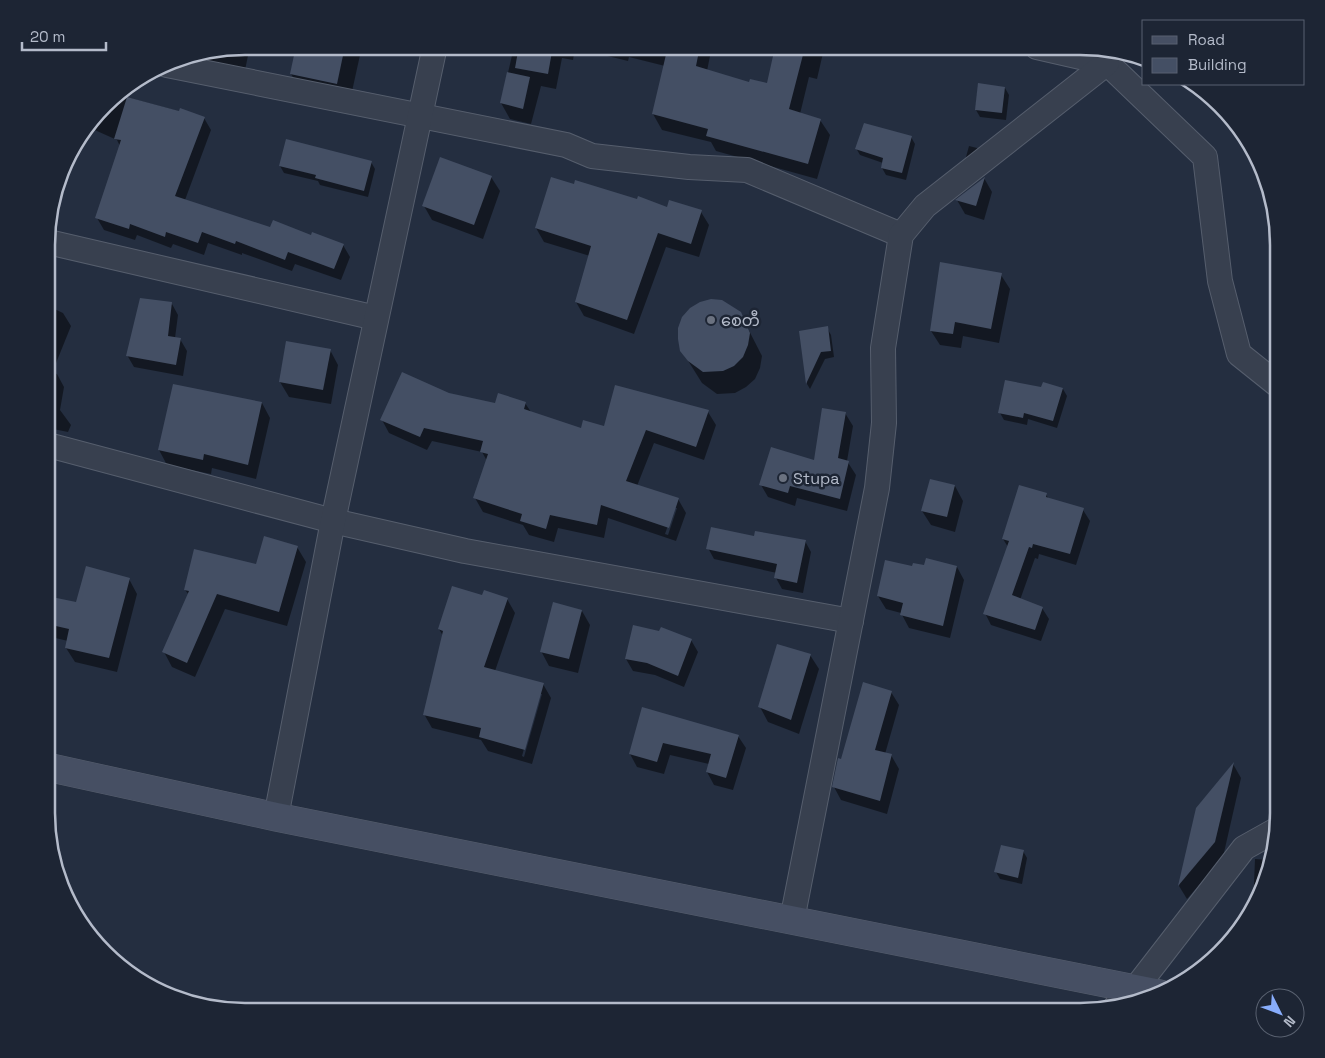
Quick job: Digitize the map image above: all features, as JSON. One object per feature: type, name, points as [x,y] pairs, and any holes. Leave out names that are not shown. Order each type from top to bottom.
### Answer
[{"type":"main road","points":[[55,769],[276,817],[792,920],[1134,995]]},
{"type":"street","points":[[276,817],[333,521],[433,55]]},
{"type":"street","points":[[1072,55],[1106,63],[1205,157],[1220,281],[1239,354],[1270,379]]},
{"type":"street","points":[[792,920],[877,488],[884,424],[883,348],[901,235],[926,206],[1106,63]]},
{"type":"street","points":[[178,67],[566,145],[592,156],[689,167],[747,170],[901,235]]},
{"type":"street","points":[[55,244],[376,318]]},
{"type":"street","points":[[55,447],[333,521],[465,551],[851,621]]},
{"type":"street","points":[[1139,994],[1244,848],[1269,834]]},
{"type":"building","points":[[294,55],[343,55],[337,84],[290,74]]},
{"type":"building","points":[[517,55],[551,55],[548,74],[515,68]]},
{"type":"building","points":[[666,55],[698,55],[696,66],[749,82],[750,79],[767,83],[773,55],[803,55],[789,109],[821,119],[808,164],[706,136],[708,129],[652,114]]},
{"type":"building","points":[[507,72],[530,77],[523,109],[500,103]]},
{"type":"building","points":[[978,83],[1005,87],[1002,113],[975,110]]},
{"type":"building","points":[[127,97],[179,111],[180,108],[205,117],[175,196],[270,227],[273,220],[311,235],[312,232],[344,244],[334,269],[288,252],[285,260],[236,241],[235,244],[202,232],[198,243],[166,232],[165,237],[130,224],[129,229],[95,218],[121,140],[114,139]]},
{"type":"building","points":[[864,123],[912,136],[902,173],[881,168],[883,158],[855,149]]},
{"type":"building","points":[[286,139],[372,161],[364,191],[315,178],[316,175],[279,166]]},
{"type":"building","points":[[440,157],[492,176],[474,225],[422,206]]},
{"type":"building","points":[[551,177],[574,184],[575,180],[637,199],[638,196],[667,207],[669,200],[702,210],[691,244],[658,233],[627,320],[575,302],[591,246],[535,228]]},
{"type":"building","points":[[985,177],[976,206],[955,200]]},
{"type":"building","points":[[940,262],[1002,273],[991,329],[955,322],[953,334],[930,331]]},
{"type":"building","points":[[140,298],[172,302],[168,336],[181,338],[176,365],[126,356]]},
{"type":"building","points":[[711,299],[722,300],[741,312],[750,333],[743,357],[734,366],[723,371],[703,372],[688,361],[680,351],[678,328],[682,317],[690,308],[700,302]]},
{"type":"building","points":[[828,326],[831,351],[821,352],[806,384],[799,331]]},
{"type":"building","points":[[286,341],[331,349],[323,390],[279,382]]},
{"type":"building","points":[[402,372],[449,393],[495,403],[498,393],[526,402],[524,409],[581,428],[583,420],[604,426],[615,385],[709,410],[696,447],[646,430],[626,481],[679,498],[669,528],[601,505],[597,525],[550,515],[546,529],[520,521],[522,514],[473,498],[488,454],[480,452],[483,441],[424,428],[420,437],[380,420]]},
{"type":"building","points":[[1005,380],[1041,387],[1043,382],[1063,388],[1053,421],[1024,413],[1023,418],[998,413]]},
{"type":"building","points":[[173,384],[262,402],[248,465],[204,454],[203,460],[158,450]]},
{"type":"building","points":[[822,408],[846,412],[838,458],[849,461],[840,499],[790,486],[788,493],[759,485],[771,447],[814,460]]},
{"type":"building","points":[[930,479],[955,485],[947,517],[921,511]]},
{"type":"building","points":[[1019,485],[1047,493],[1046,497],[1084,508],[1070,554],[1033,544],[1032,548],[1029,547],[1012,595],[1043,607],[1035,630],[983,614],[1009,541],[1002,539]]},
{"type":"building","points":[[711,527],[754,536],[755,531],[806,540],[797,583],[774,578],[777,564],[706,549]]},
{"type":"building","points":[[264,536],[298,546],[279,612],[217,594],[187,663],[162,652],[189,591],[184,590],[194,549],[256,564]]},
{"type":"building","points":[[926,558],[957,566],[943,626],[900,615],[903,603],[877,596],[885,560],[912,566],[913,563],[924,565]]},
{"type":"building","points":[[86,566],[130,578],[109,658],[65,648],[69,629],[55,626],[55,598],[76,602]]},
{"type":"building","points":[[452,586],[482,595],[484,590],[508,598],[484,667],[544,683],[525,750],[479,737],[481,728],[423,715],[443,631],[438,629]]},
{"type":"building","points":[[553,602],[582,610],[569,659],[540,652]]},
{"type":"building","points":[[633,625],[659,631],[661,627],[692,639],[678,676],[647,663],[625,659]]},
{"type":"building","points":[[777,644],[811,654],[791,720],[758,707]]},
{"type":"building","points":[[863,682],[892,691],[875,750],[892,754],[880,801],[832,787],[838,758],[841,759]]},
{"type":"building","points":[[642,707],[739,735],[726,778],[706,772],[711,754],[663,743],[657,762],[629,754]]},
{"type":"building","points":[[1234,762],[1215,842],[1178,886],[1196,808]]},
{"type":"building","points":[[1001,845],[1024,850],[1018,878],[994,872]]},
{"type":"place","name":"စေတီ","points":[[711,320]]},
{"type":"place","name":"Stupa","points":[[783,478]]}]
